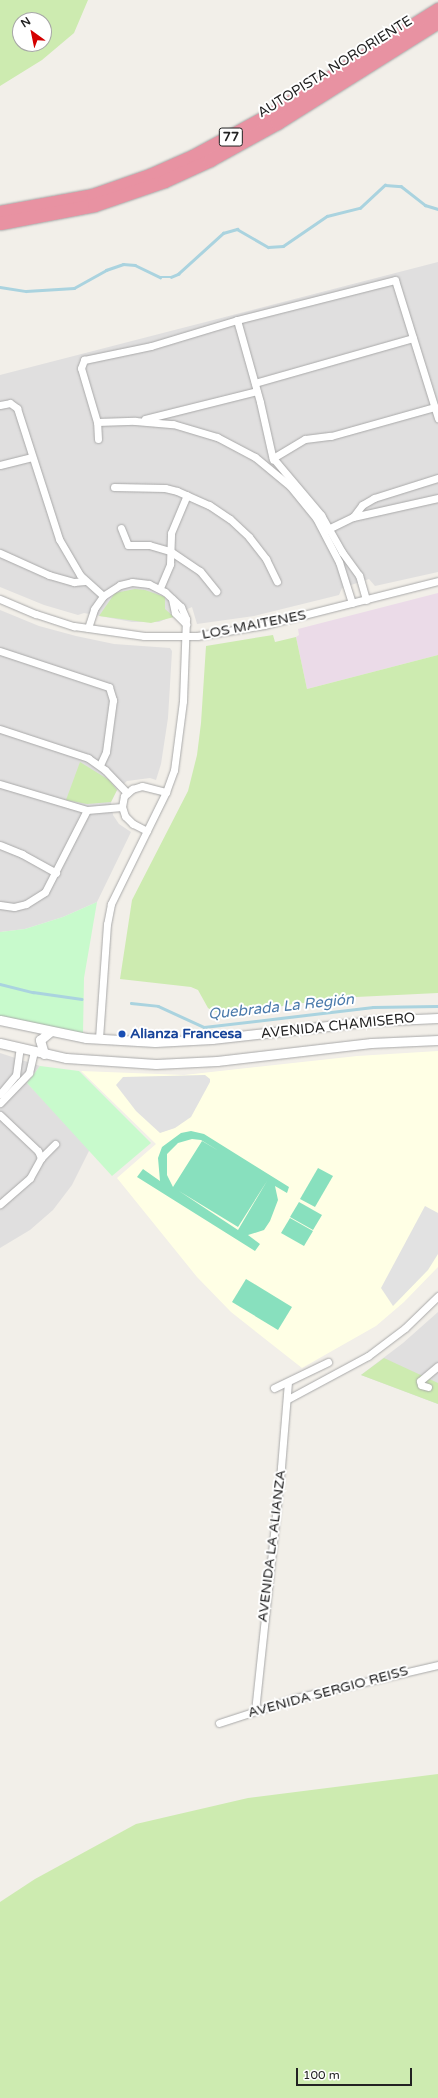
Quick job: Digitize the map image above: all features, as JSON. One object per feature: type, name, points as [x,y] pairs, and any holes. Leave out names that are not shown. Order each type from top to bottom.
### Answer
[{"type":"highway","name":"AUTOPISTA NORORIENTE","points":[[0,212],[55,204],[93,195],[150,175],[199,153],[272,113],[438,9]]},
{"type":"highway","name":"AUTOPISTA NORORIENTE","points":[[0,223],[94,205],[157,183],[204,163],[277,123],[438,22]]},
{"type":"street","points":[[98,439],[97,422],[81,368],[84,360],[151,346],[237,320],[395,280],[438,418]]},
{"type":"street","points":[[237,320],[255,383],[273,458],[271,468]]},
{"type":"street","points":[[255,383],[413,338]]},
{"type":"street","points":[[135,421],[257,391]]},
{"type":"street","points":[[0,405],[10,403],[17,408],[57,534],[85,582],[103,596]]},
{"type":"street","points":[[273,458],[305,439],[331,436],[435,406]]},
{"type":"street","points":[[167,423],[167,417],[170,413]]},
{"type":"street","points":[[97,422],[135,421],[167,423],[217,437],[244,450],[271,468],[300,496],[327,530],[359,575],[366,600]]},
{"type":"street","points":[[0,465],[32,457]]},
{"type":"street","points":[[273,458],[310,499],[327,530],[341,566],[352,603]]},
{"type":"street","points":[[353,517],[362,505],[374,498],[438,478]]},
{"type":"street","points":[[114,487],[153,486],[187,495],[220,511],[240,527],[261,552],[277,582]]},
{"type":"street","points":[[160,588],[170,564],[171,533],[187,495]]},
{"type":"street","points":[[327,530],[353,517],[438,498]]},
{"type":"street","points":[[121,528],[128,545],[149,545],[170,551],[200,571],[216,591]]},
{"type":"street","points":[[0,554],[54,576],[85,582]]},
{"type":"street","name":"LOS MAITENES","points":[[0,599],[36,614],[88,628],[144,636],[186,636],[246,629],[438,581]]},
{"type":"street","points":[[88,628],[94,609],[103,596],[114,588],[132,582],[160,588],[172,599],[175,613],[186,624],[181,725],[174,770],[166,792],[117,888],[109,910],[99,1039]]},
{"type":"street","points":[[0,651],[109,687],[113,700],[106,752],[100,765]]},
{"type":"street","points":[[0,729],[77,754],[100,765],[127,793]]},
{"type":"street","points":[[0,784],[87,810],[122,807]]},
{"type":"street","points":[[147,831],[130,822],[122,807],[127,793],[142,786],[166,792]]},
{"type":"street","points":[[0,905],[20,906],[35,900],[48,887],[87,810]]},
{"type":"street","points":[[0,845],[22,854],[56,872]]},
{"type":"street","name":"AVENIDA CHAMISERO","points":[[0,1020],[50,1032],[99,1039],[185,1041],[351,1022],[438,1018]]},
{"type":"street","points":[[44,1054],[40,1040],[50,1032]]},
{"type":"street","name":"AVENIDA CHAMISERO","points":[[0,1043],[44,1054],[124,1063],[187,1064],[359,1044],[438,1040]]},
{"type":"street","points":[[0,1094],[16,1075],[20,1048]]},
{"type":"street","points":[[0,1104],[29,1073],[34,1052]]},
{"type":"street","points":[[0,1115],[38,1151],[42,1158]]},
{"type":"street","points":[[0,1204],[30,1178],[42,1158],[55,1144]]},
{"type":"street","points":[[288,1398],[368,1356],[405,1328],[438,1296]]},
{"type":"street","points":[[274,1388],[328,1362]]},
{"type":"street","points":[[428,1387],[421,1384],[420,1381],[438,1366]]},
{"type":"street","name":"AVENIDA LA ALIANZA","points":[[254,1711],[288,1398],[288,1382]]},
{"type":"street","name":"AVENIDA SERGIO REISS","points":[[219,1723],[254,1711],[344,1686],[438,1665]]},
{"type":"shaded area","points":[[438,262],[438,572],[375,586],[369,579],[342,588],[339,595],[254,616],[197,624],[192,607],[159,622],[132,622],[84,613],[78,615],[44,605],[0,587],[0,375]]},
{"type":"shaded area","points":[[438,593],[438,655],[307,689],[296,637],[299,635],[298,629]]},
{"type":"shaded area","points":[[0,610],[39,626],[76,636],[114,644],[170,648],[172,651],[168,718],[161,764],[156,780],[150,778],[127,781],[117,790],[111,802],[113,815],[119,824],[131,832],[97,902],[63,917],[25,929],[0,932]]},
{"type":"shaded area","points":[[438,1051],[438,1267],[404,1302],[376,1326],[302,1368],[231,1312],[197,1277],[117,1178],[156,1144],[81,1071],[184,1075],[357,1056]]},
{"type":"shaded area","points":[[0,1053],[40,1066],[27,1083],[90,1149],[72,1185],[53,1210],[30,1230],[0,1248]]},
{"type":"shaded area","points":[[205,1075],[210,1079],[210,1082],[191,1117],[175,1128],[160,1133],[136,1111],[116,1085],[123,1077]]},
{"type":"shaded area","points":[[425,1206],[438,1213],[438,1254],[428,1270],[393,1306],[381,1288]]},
{"type":"shaded area","points":[[438,1312],[438,1404],[361,1375],[403,1343]]},
{"type":"green space","points":[[0,0],[88,0],[74,33],[52,52],[52,12],[12,12],[12,52],[51,52],[42,60],[0,86]]},
{"type":"green space","points":[[135,589],[145,590],[165,597],[165,609],[174,617],[151,623],[99,616],[115,593]]},
{"type":"green space","points":[[273,635],[275,642],[296,637],[307,689],[438,655],[438,993],[356,997],[328,1003],[297,1003],[273,1008],[215,1012],[208,1008],[198,990],[191,987],[120,979],[132,900],[188,791],[197,755],[201,723],[206,646]]},
{"type":"green space","points":[[80,762],[109,780],[117,790],[111,802],[87,804],[66,800]]},
{"type":"green space","points":[[97,902],[84,978],[83,1034],[0,1016],[0,932],[25,929],[63,917]]},
{"type":"green space","points":[[40,1066],[79,1071],[151,1143],[112,1176],[27,1083]]},
{"type":"green space","points":[[191,1131],[204,1134],[289,1187],[287,1193],[275,1186],[278,1200],[270,1221],[264,1230],[248,1235],[260,1244],[255,1251],[137,1177],[143,1169],[160,1181],[158,1158],[162,1147],[181,1133]],"holes":[[[192,1139],[201,1140],[219,1151],[202,1141],[173,1187],[167,1175],[167,1154],[178,1143]],[[267,1181],[238,1230],[179,1191],[238,1227]]]},
{"type":"green space","points":[[318,1168],[333,1176],[315,1207],[300,1199]]},
{"type":"green space","points":[[299,1202],[322,1215],[313,1230],[290,1217]]},
{"type":"green space","points":[[290,1218],[313,1231],[304,1246],[281,1233]]},
{"type":"green space","points":[[246,1279],[292,1307],[278,1330],[232,1302]]},
{"type":"green space","points":[[384,1358],[438,1383],[438,1404],[361,1375]]},
{"type":"green space","points":[[438,1774],[438,2098],[0,2098],[0,1902],[35,1879],[136,1824],[248,1798]]},
{"type":"waterway","points":[[0,287],[26,291],[74,288],[106,270],[123,264],[135,265],[160,277],[171,277],[178,274],[223,233],[237,229],[268,247],[283,246],[327,216],[360,208],[385,185],[401,186],[425,205],[438,209]]},
{"type":"waterway","name":"Quebrada La Región","points":[[0,984],[33,992],[82,999]]},
{"type":"waterway","name":"Quebrada La Región","points":[[131,1003],[158,1006],[204,1027],[373,1007],[438,1006]]},
{"type":"place","name":"Alianza Francesa","points":[[122,1034]]}]
